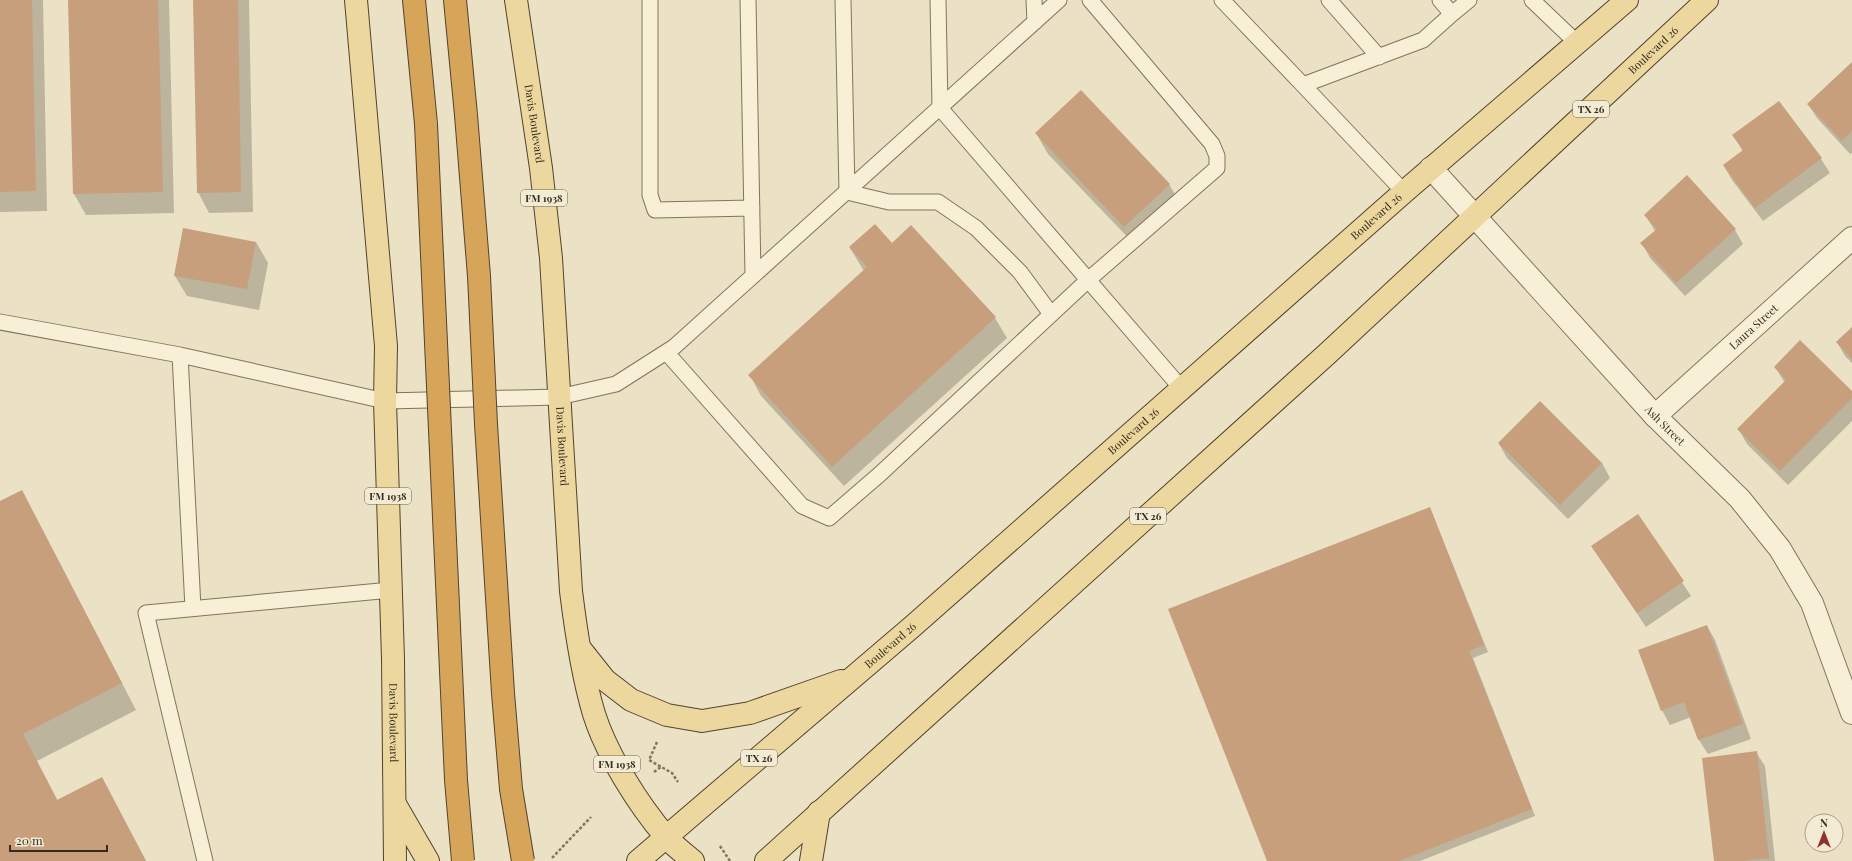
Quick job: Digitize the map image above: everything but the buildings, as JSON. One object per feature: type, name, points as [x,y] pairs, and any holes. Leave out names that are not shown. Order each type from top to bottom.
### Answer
[{"type":"highway","points":[[414,0],[426,124],[456,780],[463,861]]},
{"type":"highway","points":[[455,0],[479,276],[486,424],[503,693],[511,789],[523,861]]},
{"type":"main road","name":"Davis Boulevard","points":[[356,0],[386,346],[385,401],[391,590],[395,803],[428,861]]},
{"type":"main road","name":"Davis Boulevard","points":[[516,0],[541,168],[551,258],[570,591],[578,646],[594,714],[609,750],[638,801],[667,838],[693,861]]},
{"type":"main road","name":"Boulevard 26","points":[[638,861],[667,838],[852,678],[1182,389],[1431,168],[1627,0]]},
{"type":"main road","name":"Boulevard 26","points":[[766,861],[1292,386],[1707,0]]},
{"type":"main road","points":[[578,646],[605,680],[631,700],[667,715],[702,720],[750,713],[852,678]]},
{"type":"main road","points":[[395,803],[395,861]]},
{"type":"main road","points":[[811,861],[819,812]]},
{"type":"street","name":"Ash Street","points":[[1431,168],[1655,416],[1740,499],[1780,549],[1812,603],[1852,713]]},
{"type":"street","name":"Laura Street","points":[[1655,416],[1852,238]]},
{"type":"lane","points":[[650,0],[650,195],[655,210],[752,208]]},
{"type":"lane","points":[[748,0],[753,276]]},
{"type":"lane","points":[[843,0],[847,192]]},
{"type":"lane","points":[[938,0],[940,108],[1182,389]]},
{"type":"lane","points":[[1034,0],[1035,22]]},
{"type":"lane","points":[[0,322],[180,355],[385,401],[559,397],[616,384],[667,353],[1059,0]]},
{"type":"lane","points":[[667,353],[802,506],[829,518],[880,474],[1088,280],[1216,168],[1216,156],[1212,144],[1090,0]]},
{"type":"lane","points":[[1222,0],[1404,192]]},
{"type":"lane","points":[[1329,0],[1379,57]]},
{"type":"lane","points":[[1440,0],[1452,14]]},
{"type":"lane","points":[[1303,85],[1423,40],[1468,0]]},
{"type":"lane","points":[[1532,0],[1577,43]]},
{"type":"lane","points":[[847,192],[889,202],[938,202],[976,228],[1020,272],[1051,314]]},
{"type":"lane","points":[[180,355],[193,608]]},
{"type":"lane","points":[[205,861],[146,613],[391,590]]},
{"type":"path","points":[[657,740],[649,760],[672,773],[678,782]]},
{"type":"path","points":[[549,861],[591,817]]},
{"type":"path","points":[[720,846],[730,861]]}]
